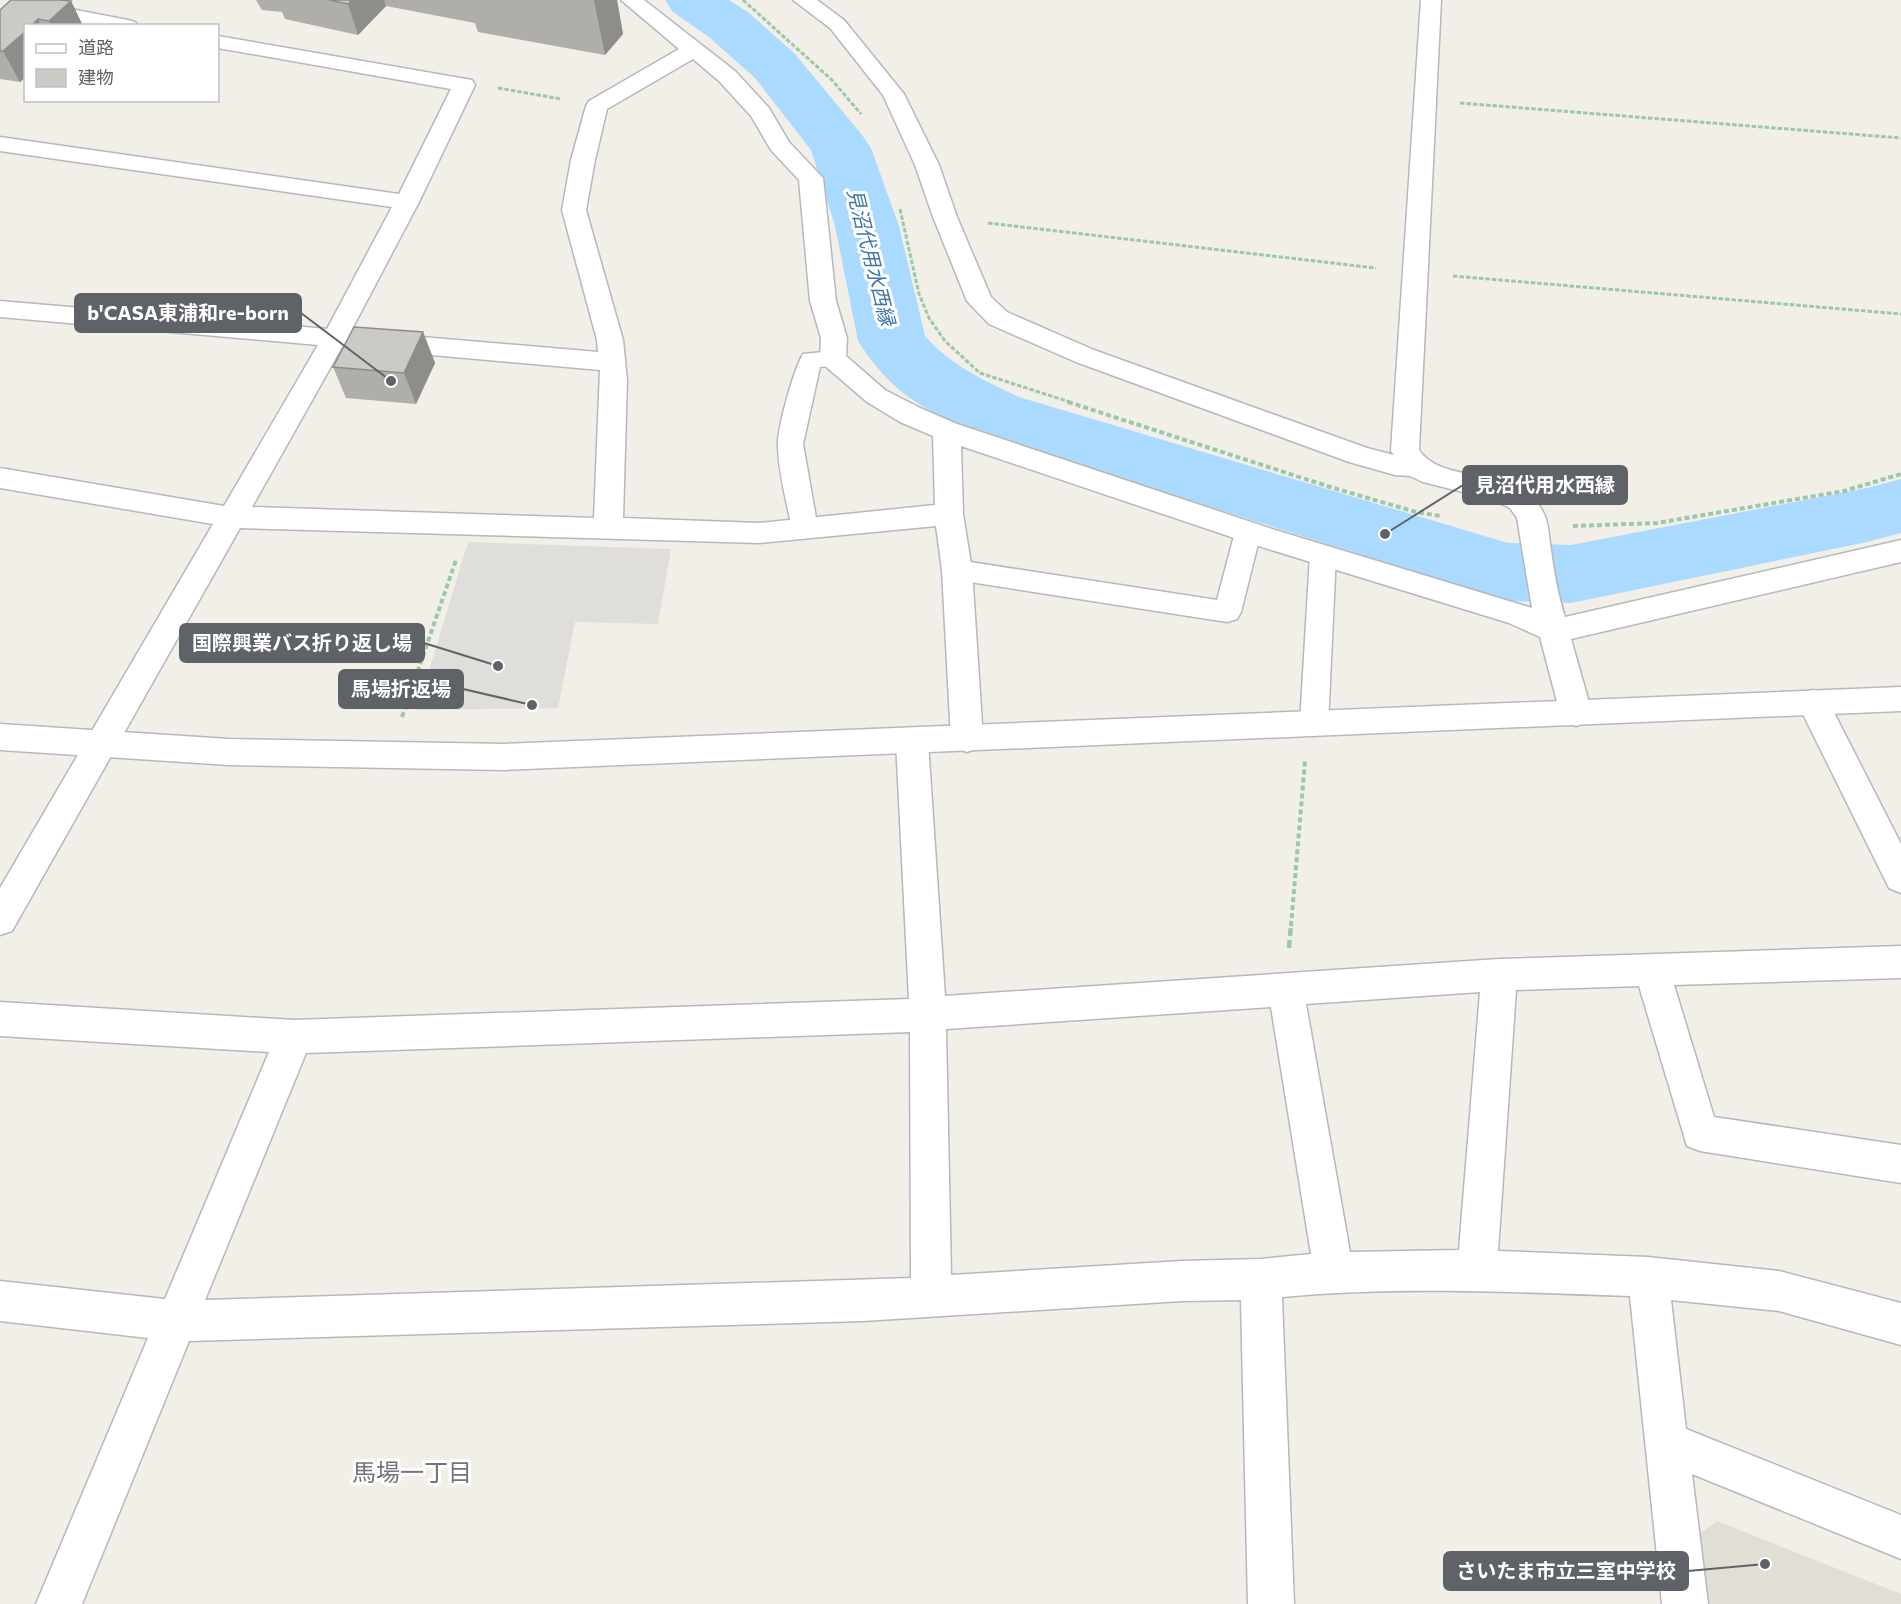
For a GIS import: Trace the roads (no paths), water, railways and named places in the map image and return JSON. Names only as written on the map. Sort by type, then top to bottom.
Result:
[{"type":"street","points":[[631,0],[727,76],[761,113],[779,144],[811,178],[823,301],[834,338],[833,359],[876,396],[910,415],[1046,466],[1248,532],[1520,615],[1555,631],[1901,551]]},
{"type":"street","points":[[803,0],[837,24],[893,94],[927,165],[945,217],[980,301],[998,318],[1085,356],[1359,455],[1395,465],[1415,466],[1433,475],[1471,483],[1501,492],[1520,501],[1531,516],[1544,594],[1576,713]]},
{"type":"street","points":[[1415,466],[1405,451],[1405,434],[1413,273],[1418,250],[1431,0]]},
{"type":"street","points":[[23,6],[118,24]]},
{"type":"street","points":[[0,920],[334,339],[407,202],[464,85],[219,42]]},
{"type":"street","points":[[608,527],[613,401],[611,362],[607,330],[574,210],[583,160],[597,106],[693,50]]},
{"type":"street","points":[[0,144],[407,202]]},
{"type":"street","points":[[0,309],[611,362]]},
{"type":"street","points":[[947,430],[949,514],[957,570],[968,739]]},
{"type":"street","points":[[0,478],[230,517],[759,533],[949,514]]},
{"type":"street","points":[[0,737],[230,753],[504,757],[912,742],[1901,699]]},
{"type":"street","points":[[1814,702],[1901,878]]},
{"type":"street","points":[[912,742],[927,1013],[931,1295]]},
{"type":"street","points":[[0,1019],[294,1037],[927,1013],[1499,975],[1901,962]]},
{"type":"street","points":[[1652,970],[1700,1133],[1901,1164]]},
{"type":"street","points":[[1477,1270],[1499,975]]},
{"type":"street","points":[[1286,990],[1334,1272]]},
{"type":"street","points":[[59,1604],[294,1037]]},
{"type":"street","points":[[0,1301],[175,1321],[863,1301],[931,1295],[1261,1279],[1334,1272],[1477,1270],[1648,1277],[1779,1291],[1901,1323]]},
{"type":"street","points":[[1648,1277],[1685,1604]]},
{"type":"street","points":[[1261,1279],[1271,1604]]},
{"type":"street","points":[[1666,1442],[1901,1537]]},
{"type":"lane","points":[[805,529],[790,444],[803,383],[811,360],[833,359]]},
{"type":"lane","points":[[957,570],[1227,612],[1248,532]]},
{"type":"lane","points":[[1314,724],[1323,555]]},
{"type":"waterway","name":"見沼代用水西縁","points":[[692,0],[729,25],[775,66],[841,148],[867,226],[892,341],[910,363],[946,391],[994,414],[1508,572],[1571,574],[1867,515],[1901,506]]},
{"type":"place","name":"b'CASA東浦和re-born","points":[[391,381]]},
{"type":"place","name":"見沼代用水西縁","points":[[1385,534]]},
{"type":"place","name":"国際興業バス折り返し場","points":[[498,666]]},
{"type":"place","name":"馬場折返場","points":[[532,705]]},
{"type":"place","name":"さいたま市立三室中学校","points":[[1765,1564]]},
{"type":"district","name":"馬場一丁目","points":[[412,1473]]}]
